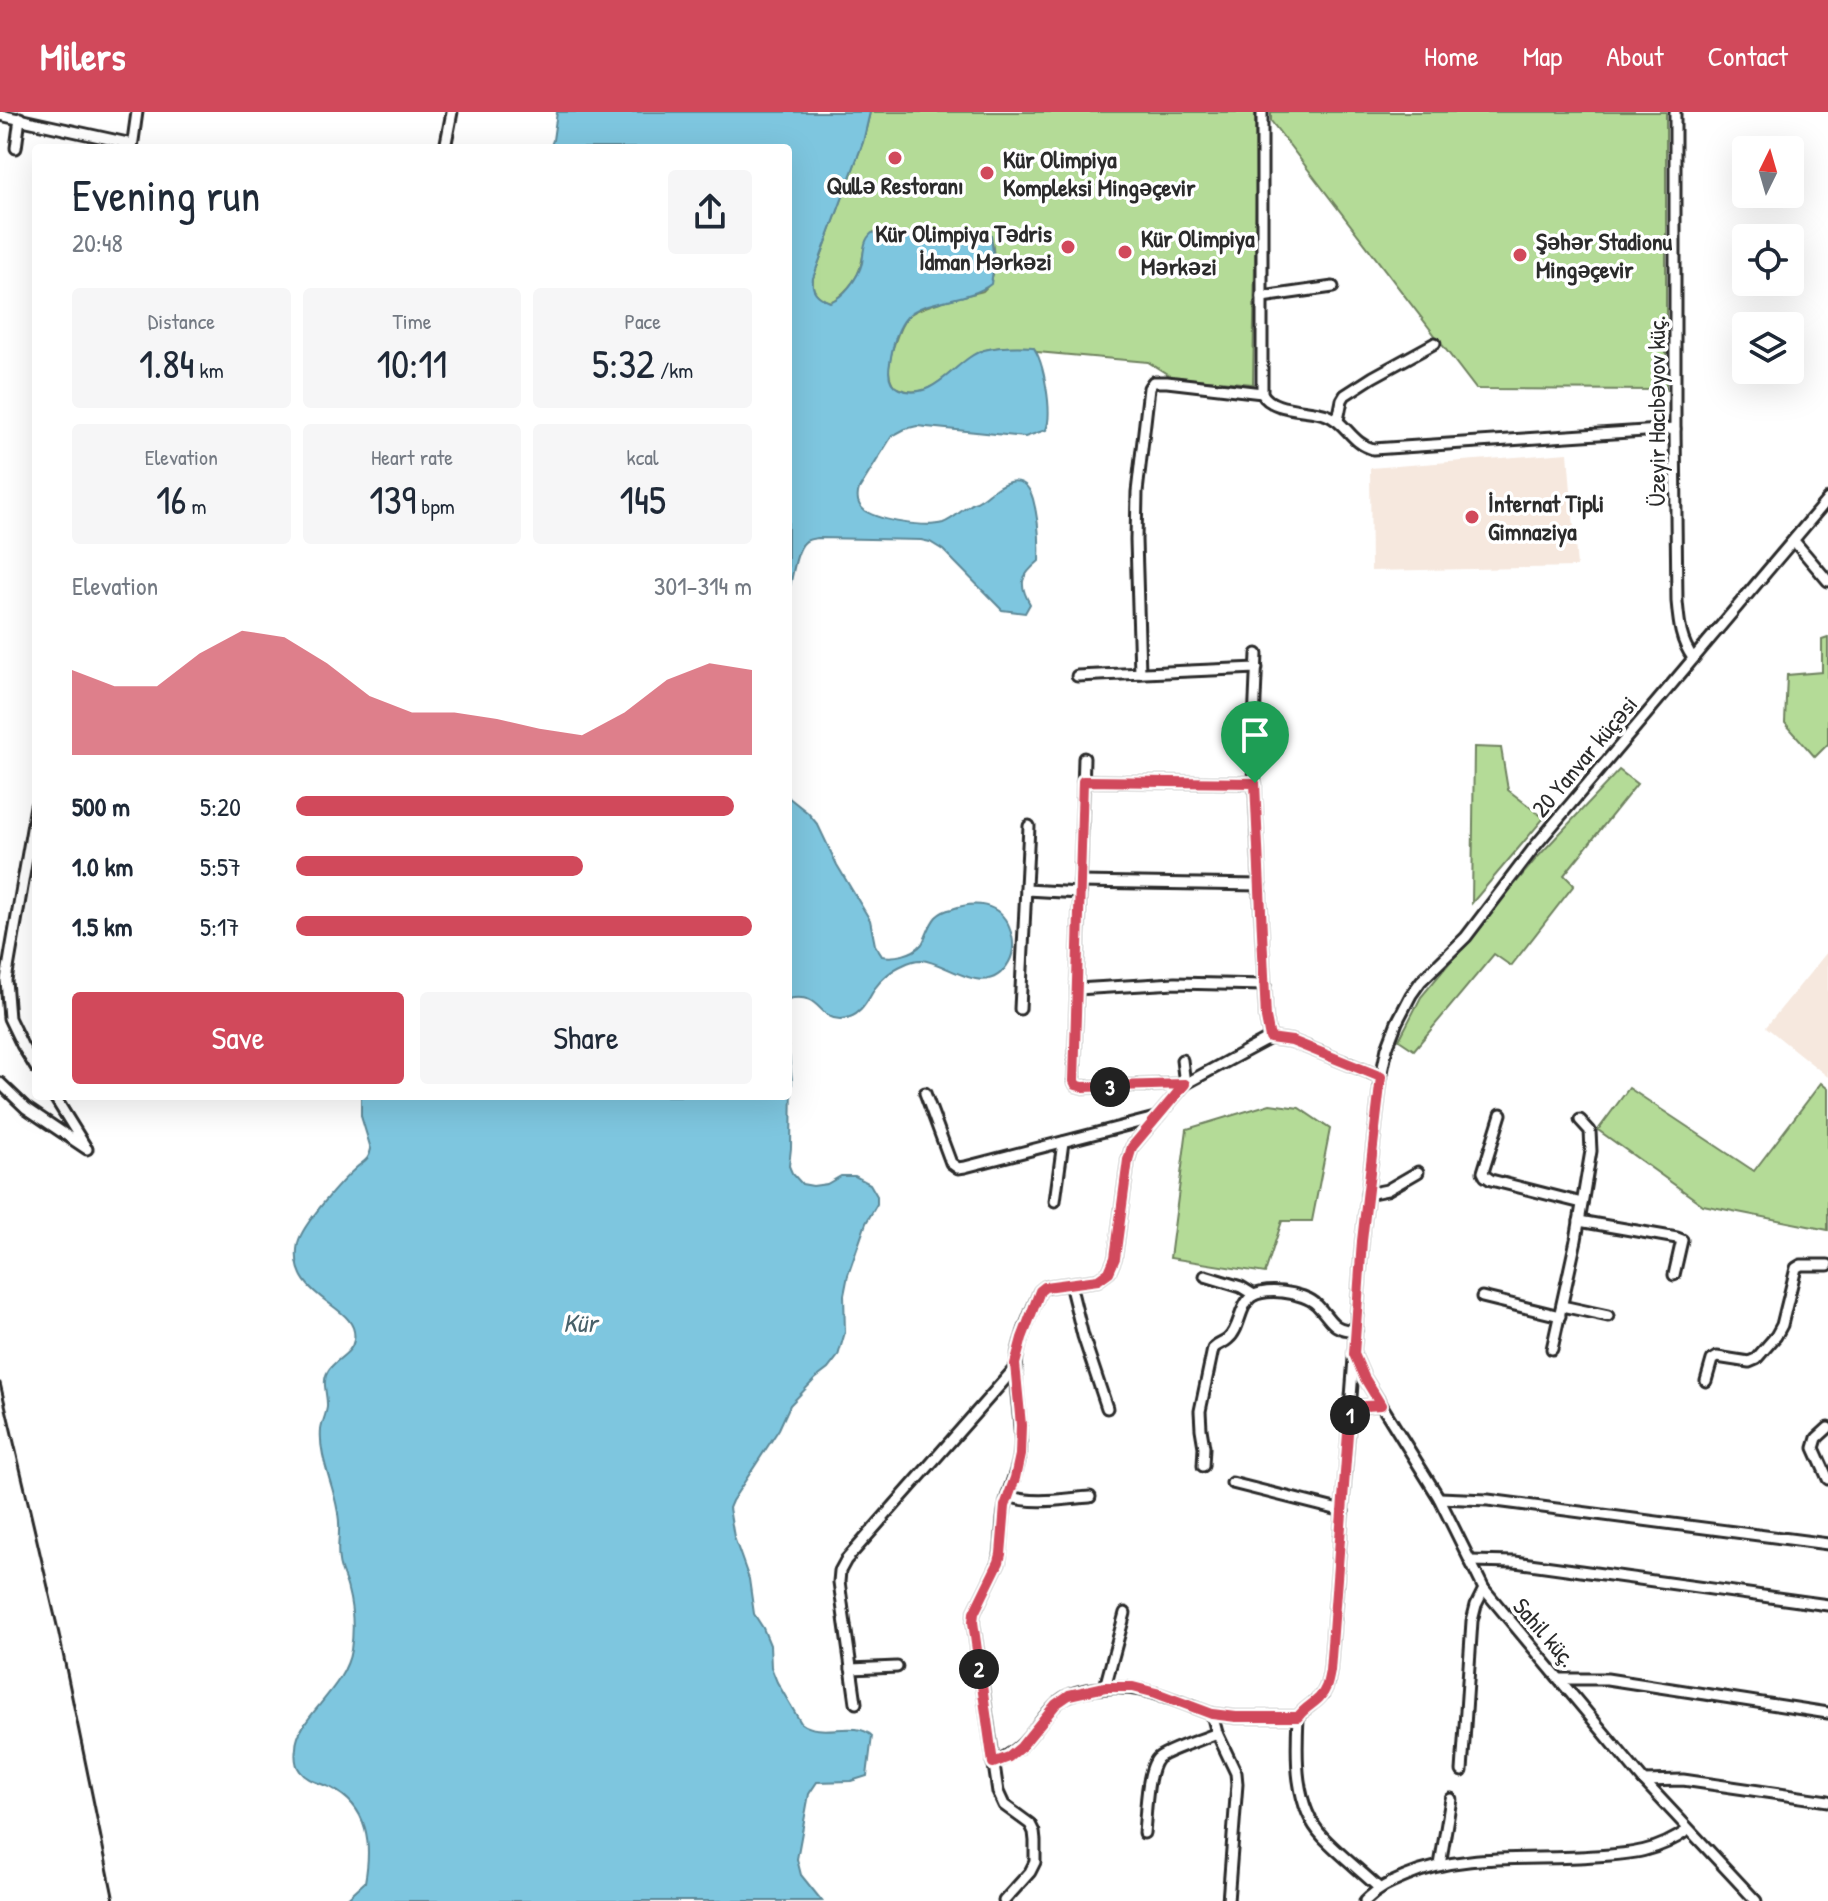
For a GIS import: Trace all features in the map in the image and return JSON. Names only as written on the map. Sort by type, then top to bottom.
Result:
[{"type":"street","points":[[132,144],[137,112]]},
{"type":"street","points":[[446,144],[452,112]]},
{"type":"street","points":[[1262,112],[1262,393],[1265,399],[1338,420],[1362,446],[1373,449],[1675,429]]},
{"type":"street","name":"Üzeyir Hacıbəyov küç.","points":[[1675,112],[1678,621],[1683,642],[1693,658]]},
{"type":"street","points":[[0,115],[124,144]]},
{"type":"street","points":[[16,148],[20,118]]},
{"type":"street","points":[[1262,297],[1333,287]]},
{"type":"street","points":[[1338,420],[1345,395],[1435,343]]},
{"type":"street","points":[[1140,673],[1137,492],[1149,388],[1153,382],[1167,382],[1262,393]]},
{"type":"street","name":"20 Yanvar küçəsi","points":[[1381,1077],[1397,1022],[1421,981],[1466,937],[1536,845],[1828,499]]},
{"type":"street","points":[[1794,541],[1828,581]]},
{"type":"street","points":[[1257,654],[1255,783],[1266,1018],[1270,1038]]},
{"type":"street","points":[[1077,676],[1257,668]]},
{"type":"street","points":[[1084,758],[1074,1081],[1076,1085],[1112,1087],[1185,1084]]},
{"type":"street","points":[[1083,781],[1255,783]]},
{"type":"street","points":[[1020,1009],[1029,826]]},
{"type":"street","points":[[32,829],[6,980],[9,1018],[32,1061]]},
{"type":"street","points":[[1026,890],[1260,885]]},
{"type":"street","points":[[1077,989],[1175,983],[1265,985]]},
{"type":"street","points":[[1004,1901],[1030,1872],[1035,1862],[1035,1841],[1030,1824],[1004,1805],[998,1792],[973,1622],[974,1613],[999,1562],[1005,1506],[1020,1455],[1016,1367],[1022,1338],[1040,1291],[1045,1287],[1098,1280],[1109,1272],[1115,1258],[1128,1160],[1132,1147],[1155,1118],[1185,1084],[1270,1038],[1292,1041],[1381,1077],[1362,1241],[1330,1671],[1321,1696],[1298,1717],[1297,1771],[1308,1812],[1321,1835],[1379,1888]]},
{"type":"street","points":[[1182,1060],[1185,1084]]},
{"type":"street","points":[[0,1083],[26,1108],[87,1149],[56,1100]]},
{"type":"street","points":[[925,1093],[951,1163],[958,1168],[1155,1118]]},
{"type":"street","points":[[1501,1114],[1483,1172],[1485,1176],[1582,1203]]},
{"type":"street","points":[[1552,1349],[1579,1221],[1591,1138],[1590,1131],[1580,1120]]},
{"type":"street","points":[[1055,1201],[1063,1142]]},
{"type":"street","points":[[1367,1194],[1387,1190],[1418,1172]]},
{"type":"street","points":[[1579,1221],[1682,1240],[1674,1275]]},
{"type":"street","points":[[1706,1381],[1712,1360],[1717,1357],[1749,1362],[1756,1359],[1776,1336],[1782,1325],[1796,1268],[1801,1265],[1828,1265]]},
{"type":"street","points":[[1205,1276],[1241,1287],[1254,1295]]},
{"type":"street","points":[[1070,1284],[1083,1336],[1107,1408]]},
{"type":"street","points":[[1203,1466],[1200,1411],[1213,1349],[1233,1332],[1248,1300],[1254,1295],[1298,1294],[1316,1304],[1333,1326],[1356,1331]]},
{"type":"street","points":[[1482,1297],[1608,1316]]},
{"type":"street","name":"Sahil küç.","points":[[1354,1354],[1364,1377],[1439,1498],[1484,1589],[1644,1781],[1756,1901]]},
{"type":"street","points":[[856,1703],[840,1571],[846,1560],[1016,1367]]},
{"type":"street","points":[[1350,1407],[1381,1405]]},
{"type":"street","points":[[1828,1428],[1817,1438],[1814,1448],[1828,1479]]},
{"type":"street","points":[[1232,1483],[1343,1511]]},
{"type":"street","points":[[1008,1496],[1032,1501],[1090,1497]]},
{"type":"street","points":[[1439,1498],[1488,1500],[1828,1544]]},
{"type":"street","points":[[1470,1561],[1515,1562],[1828,1605]]},
{"type":"street","points":[[1462,1771],[1472,1621],[1484,1589]]},
{"type":"street","points":[[1105,1687],[1125,1613]]},
{"type":"street","points":[[851,1669],[897,1667]]},
{"type":"street","points":[[1560,1679],[1607,1679],[1828,1713]]},
{"type":"street","points":[[993,1763],[1009,1757],[1021,1747],[1056,1704],[1069,1695],[1105,1687],[1133,1687],[1212,1714],[1298,1717]]},
{"type":"street","points":[[1212,1714],[1217,1733],[1236,1773],[1237,1784],[1228,1901]]},
{"type":"street","points":[[1144,1833],[1153,1766],[1160,1756],[1217,1733]]},
{"type":"street","points":[[1644,1781],[1683,1780],[1828,1801]]},
{"type":"street","points":[[1440,1865],[1451,1799]]},
{"type":"street","points":[[1365,1901],[1379,1888],[1427,1867],[1460,1862],[1638,1853],[1659,1847],[1688,1830]]},
{"type":"shaded area","name":"İnternat Tipli Gimnaziya","points":[[1568,453],[1577,567],[1371,571],[1370,468]]},
{"type":"shaded area","points":[[1828,951],[1828,1077],[1766,1027]]},
{"type":"green space","name":"Kür Olimpiya Mərkəzi","points":[[870,112],[1255,112],[1253,384],[1172,377],[1148,362],[1037,352],[1033,347],[1014,347],[995,348],[972,356],[932,387],[921,391],[895,387],[890,379],[889,365],[896,338],[907,317],[943,301],[983,291],[993,273],[994,258],[991,235],[925,238],[874,232],[866,244],[858,273],[848,288],[830,302],[816,293],[813,278],[863,142]]},
{"type":"green space","name":"Şəhər Stadionu Mingəçevir","points":[[1271,112],[1666,112],[1666,390],[1476,389],[1271,121]]},
{"type":"green space","points":[[1828,638],[1828,744],[1815,757],[1785,723],[1787,675],[1822,672],[1822,640]]},
{"type":"green space","points":[[1474,747],[1501,748],[1508,790],[1544,818],[1472,903]]},
{"type":"green space","points":[[1619,770],[1637,784],[1564,875],[1574,885],[1511,966],[1494,954],[1414,1050],[1399,1040],[1421,997],[1534,861]]},
{"type":"green space","points":[[1821,1083],[1828,1089],[1828,1230],[1703,1205],[1598,1130],[1629,1088],[1754,1171]]},
{"type":"green space","points":[[1270,1104],[1299,1108],[1330,1129],[1312,1221],[1282,1221],[1265,1273],[1170,1258],[1187,1129]]},
{"type":"water","points":[[557,112],[870,112],[863,142],[813,278],[816,293],[830,302],[845,291],[860,269],[865,243],[872,233],[928,238],[991,235],[994,264],[991,284],[971,294],[924,306],[907,317],[894,345],[890,378],[899,389],[912,392],[924,390],[984,350],[1033,347],[1041,363],[1046,387],[1048,422],[1046,430],[1025,437],[917,426],[905,429],[892,436],[859,489],[857,498],[865,511],[881,518],[935,524],[950,519],[1001,485],[1013,481],[1023,483],[1033,499],[1039,546],[1039,561],[1023,580],[1030,604],[1025,613],[1002,610],[943,550],[921,540],[808,540],[799,552],[792,575],[792,144],[552,144]]},
{"type":"water","points":[[792,800],[818,825],[837,865],[870,920],[875,945],[882,956],[892,957],[914,951],[922,944],[938,916],[960,906],[992,908],[1005,919],[1012,936],[1013,949],[1009,962],[990,979],[967,977],[921,960],[895,969],[878,985],[866,1004],[848,1018],[833,1018],[813,1002],[792,999]]},
{"type":"water","name":"Kür","points":[[361,1100],[792,1100],[789,1166],[802,1184],[827,1184],[841,1176],[855,1176],[870,1184],[877,1196],[877,1204],[866,1223],[848,1275],[844,1295],[845,1332],[838,1356],[790,1405],[779,1429],[729,1508],[734,1537],[749,1579],[754,1614],[770,1645],[771,1667],[801,1723],[818,1729],[856,1729],[872,1736],[867,1776],[851,1781],[817,1782],[809,1794],[797,1859],[801,1875],[822,1901],[344,1901],[365,1882],[368,1854],[365,1828],[353,1805],[344,1796],[303,1774],[297,1766],[296,1754],[298,1737],[340,1678],[351,1650],[352,1612],[338,1557],[338,1513],[321,1438],[327,1407],[326,1375],[347,1353],[354,1340],[353,1328],[347,1318],[312,1290],[297,1263],[298,1243],[314,1214],[370,1153],[361,1116]]},
{"type":"railway","points":[[0,1383],[59,1634],[114,1901]]},
{"type":"place","name":"Qullə Restoranı","points":[[895,158]]},
{"type":"place","name":"Kür Olimpiya Kompleksi Mingəçevir","points":[[987,173]]},
{"type":"place","name":"Kür Olimpiya Tədris İdman Mərkəzi","points":[[1068,247]]},
{"type":"place","name":"Kür Olimpiya Mərkəzi","points":[[1125,252]]},
{"type":"place","name":"Şəhər Stadionu Mingəçevir","points":[[1520,255]]},
{"type":"place","name":"İnternat Tipli Gimnaziya","points":[[1472,517]]},
{"type":"route","points":[[1083,781],[1255,783],[1266,1018],[1270,1038],[1292,1041],[1381,1077],[1362,1241],[1354,1354],[1381,1405],[1350,1407],[1339,1573],[1327,1686],[1321,1696],[1298,1717],[1288,1718],[1212,1714],[1133,1687],[1111,1686],[1083,1691],[1069,1695],[1056,1704],[1021,1747],[1009,1757],[993,1763],[973,1622],[974,1613],[999,1562],[1005,1506],[1020,1455],[1021,1425],[1015,1364],[1022,1338],[1040,1291],[1045,1287],[1098,1280],[1109,1272],[1115,1258],[1132,1147],[1185,1084],[1083,1087],[1074,1081],[1083,781]]}]
